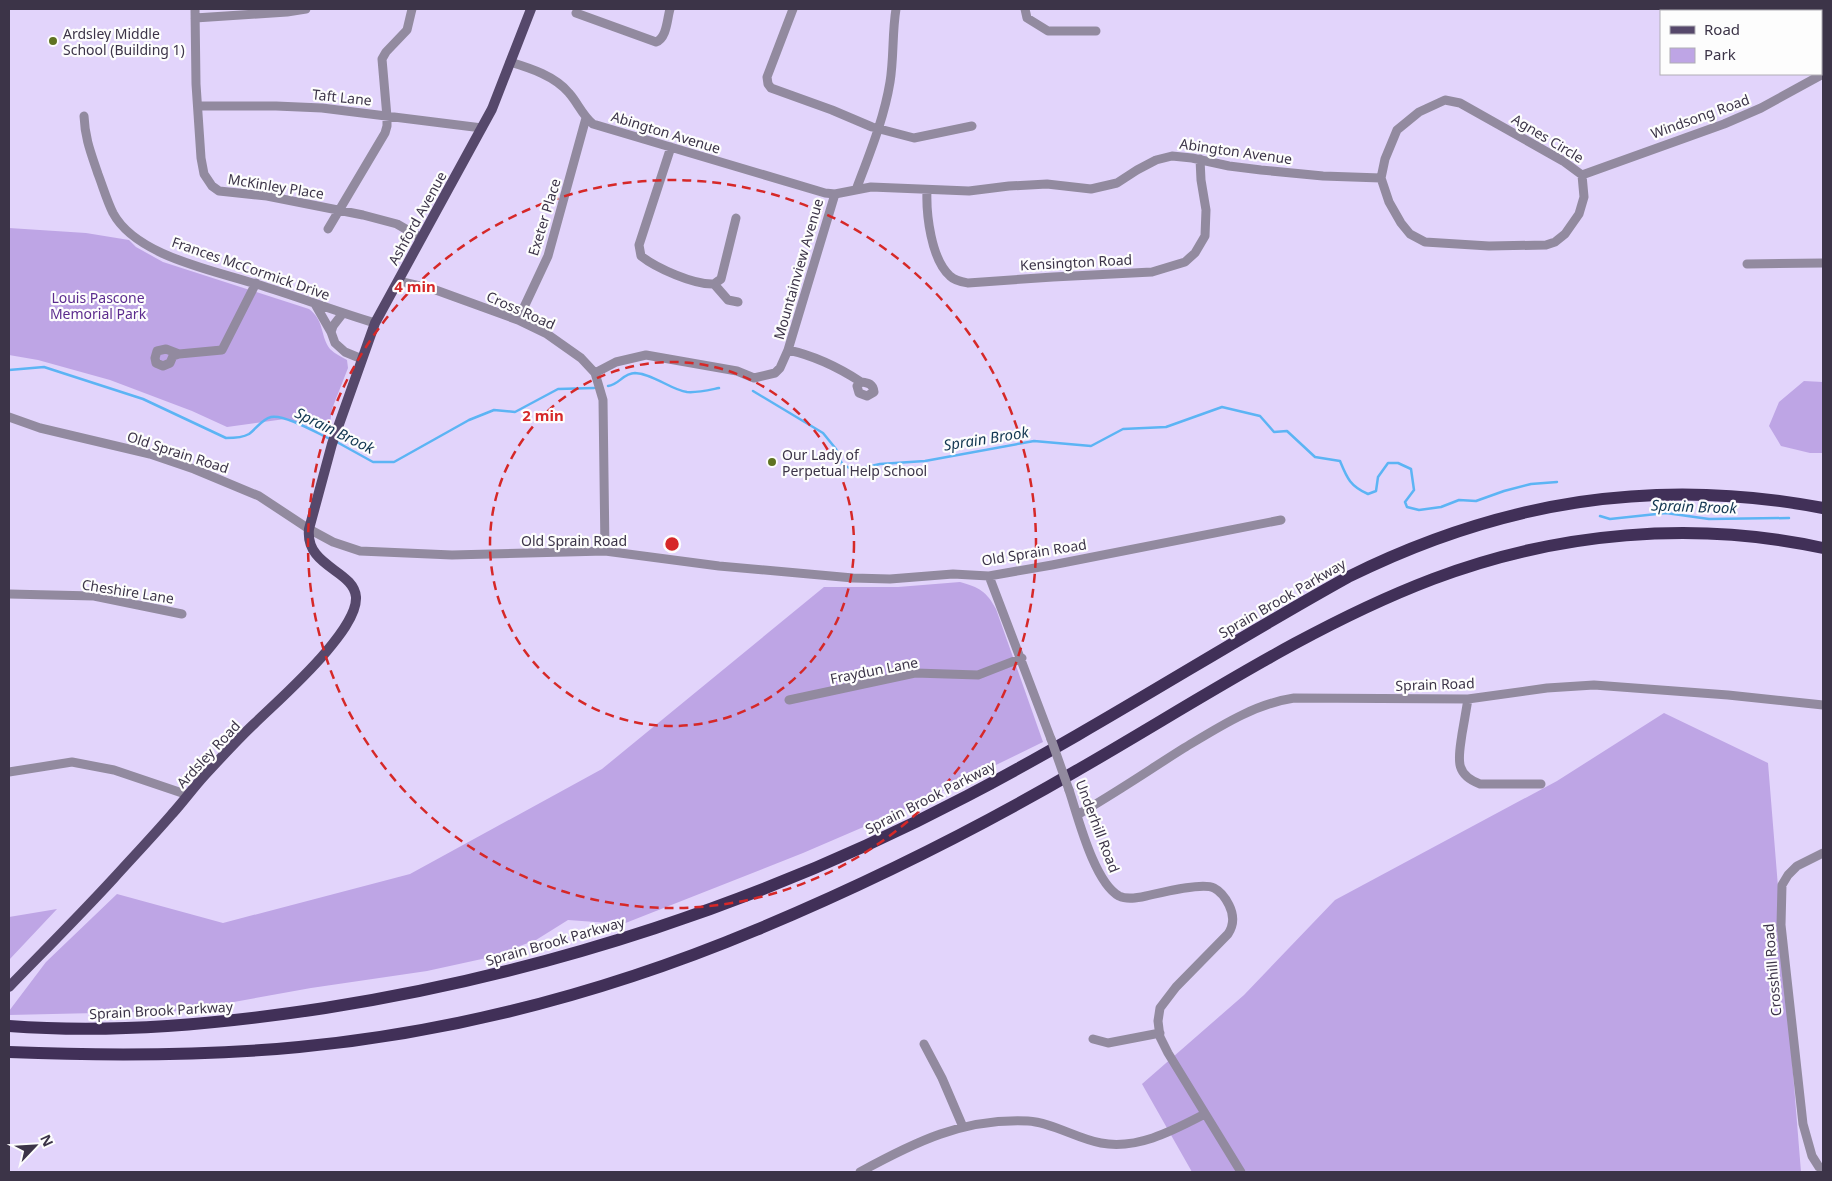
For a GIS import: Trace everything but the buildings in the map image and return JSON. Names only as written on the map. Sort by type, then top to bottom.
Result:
[{"type":"highway","name":"Sprain Brook Parkway","points":[[9,1026],[68,1029],[142,1028],[226,1022],[280,1015],[435,988],[579,952],[659,927],[754,892],[823,864],[915,822],[1030,761],[1348,577],[1397,553],[1449,533],[1529,510],[1583,501],[1639,495],[1721,495],[1777,500],[1823,508]]},
{"type":"highway","points":[[9,1052],[158,1054],[296,1047],[407,1032],[489,1016],[542,1003],[622,980],[692,955],[778,921],[863,883],[955,838],[1028,798],[1306,638],[1381,601],[1459,570],[1512,554],[1566,542],[1649,534],[1732,535],[1786,541],[1823,548]]},
{"type":"main road","name":"Ashford Avenue","points":[[309,529],[334,439],[375,323],[492,109],[530,9]]},
{"type":"main road","name":"Ardsley Road","points":[[9,987],[113,880],[252,726],[325,654],[342,631],[351,615],[356,597],[354,588],[312,550],[308,539],[309,529]]},
{"type":"street","points":[[195,13],[287,12],[306,9]]},
{"type":"street","points":[[328,229],[385,132],[387,116],[382,59],[386,52],[407,30],[412,9]]},
{"type":"street","points":[[576,13],[656,42],[663,36],[670,9]]},
{"type":"street","points":[[793,9],[767,77],[771,88],[878,128],[914,138],[972,126]]},
{"type":"street","points":[[856,190],[878,128],[890,83],[893,26],[896,9]]},
{"type":"street","name":"McKinley Place","points":[[195,13],[201,158],[204,174],[212,186],[219,191],[267,196],[397,224],[421,238]]},
{"type":"street","points":[[1026,13],[1048,31],[1096,31]]},
{"type":"street","points":[[510,62],[536,70],[563,87],[586,118]]},
{"type":"street","name":"Windsong Road","points":[[1582,175],[1724,124],[1761,108],[1821,75]]},
{"type":"street","name":"Agnes Circle","points":[[1445,100],[1460,103],[1563,161],[1582,175],[1584,197],[1579,214],[1565,234],[1555,242],[1546,245],[1489,246],[1425,242],[1410,234],[1401,223],[1389,202],[1381,178],[1385,159],[1397,130],[1419,112],[1445,100]]},
{"type":"street","name":"Taft Lane","points":[[198,106],[322,108],[482,128]]},
{"type":"street","name":"Frances McCormick Drive","points":[[84,116],[85,135],[103,187],[114,214],[130,233],[149,246],[186,263],[256,283],[375,323]]},
{"type":"street","name":"Abington Avenue","points":[[586,118],[593,124],[816,191],[835,194]]},
{"type":"street","name":"Exeter Place","points":[[518,320],[548,256],[586,118]]},
{"type":"street","points":[[671,147],[639,246],[640,256],[650,263],[696,282],[714,284],[721,279],[736,218]]},
{"type":"street","name":"Abington Avenue","points":[[856,190],[871,187],[969,192],[1009,186],[1047,184],[1091,189],[1117,183],[1156,160],[1172,156],[1261,170],[1323,176],[1381,178]]},
{"type":"street","name":"Kensington Road","points":[[927,190],[927,206],[935,253],[950,277],[958,281],[968,283],[1152,272],[1185,262],[1195,253],[1205,236],[1206,210],[1200,159]]},
{"type":"street","name":"Mountainview Avenue","points":[[595,373],[616,362],[646,355],[737,370],[754,378],[775,373],[780,368],[788,350],[835,194],[856,190]]},
{"type":"street","points":[[1747,264],[1823,263]]},
{"type":"street","name":"Cross Road","points":[[398,281],[433,289],[518,320],[547,334],[581,358],[595,373],[603,400],[605,551]]},
{"type":"street","points":[[179,354],[222,350],[256,283]]},
{"type":"street","points":[[714,284],[728,300],[738,302]]},
{"type":"street","points":[[315,304],[340,349],[362,359]]},
{"type":"street","points":[[331,332],[342,313]]},
{"type":"street","points":[[788,350],[809,355],[838,367],[861,382]]},
{"type":"street","name":"Old Sprain Road","points":[[9,417],[35,426],[150,454],[194,469],[259,496],[309,529],[333,542],[360,551],[452,555],[605,551],[719,566],[853,578],[890,579],[953,574],[989,576],[1280,520]]},
{"type":"street","name":"Underhill Road","points":[[989,576],[1022,658],[1096,866],[1108,888],[1126,898],[1139,898],[1191,887],[1210,887],[1222,894],[1232,911],[1232,927],[1228,934],[1176,987],[1160,1008],[1158,1021],[1160,1033],[1168,1053],[1241,1172]]},
{"type":"street","name":"Cheshire Lane","points":[[9,594],[94,596],[182,614]]},
{"type":"street","name":"Fraydun Lane","points":[[789,700],[915,674],[978,675],[1022,658]]},
{"type":"street","name":"Sprain Road","points":[[1077,815],[1217,727],[1275,701],[1294,698],[1468,699],[1547,688],[1594,685],[1728,695],[1823,705]]},
{"type":"street","points":[[1468,699],[1458,757],[1461,770],[1472,781],[1480,784],[1542,784]]},
{"type":"street","points":[[9,772],[72,762],[114,770],[188,795]]},
{"type":"street","name":"Crosshill Road","points":[[1823,853],[1797,866],[1785,880],[1782,892],[1781,925],[1783,957],[1803,1124],[1809,1147],[1819,1167],[1823,1170]]},
{"type":"street","points":[[1093,1039],[1108,1043],[1160,1033]]},
{"type":"street","points":[[924,1044],[942,1078],[963,1127]]},
{"type":"street","points":[[860,1172],[934,1136],[992,1121],[1031,1121],[1101,1143],[1120,1144],[1148,1140],[1172,1131],[1205,1114]]},
{"type":"green space","name":"Louis Pascone Memorial Park","points":[[9,228],[86,233],[129,240],[136,247],[163,262],[309,309],[318,318],[330,349],[347,360],[348,368],[332,409],[329,432],[285,419],[227,427],[192,411],[110,380],[38,360],[9,355]]},
{"type":"green space","points":[[1804,381],[1823,382],[1823,453],[1810,453],[1781,446],[1769,426],[1779,402]]},
{"type":"green space","points":[[960,582],[982,591],[996,609],[1043,742],[910,807],[803,853],[623,924],[568,920],[536,940],[491,957],[427,971],[311,988],[184,1011],[9,1015],[9,1011],[46,962],[117,894],[223,923],[410,874],[602,769],[824,587],[898,587]]},
{"type":"green space","points":[[1664,713],[1768,763],[1801,1172],[1192,1172],[1142,1084],[1244,995],[1335,900],[1557,781]]},
{"type":"green space","points":[[57,909],[9,960],[9,917]]},
{"type":"waterway","name":"Sprain Brook","points":[[9,370],[44,367],[143,399],[226,438],[246,435],[265,420],[277,417],[292,421],[330,439]]},
{"type":"waterway","name":"Sprain Brook","points":[[608,386],[615,384],[627,375],[635,373],[649,376],[681,391],[699,392],[719,388]]},
{"type":"waterway","name":"Sprain Brook","points":[[335,441],[373,462],[394,462],[469,420],[494,410],[515,412],[558,389],[594,388]]},
{"type":"waterway","name":"Sprain Brook","points":[[753,391],[823,433],[836,449],[842,464],[853,470],[880,464],[925,461],[1034,441],[1091,446],[1123,429],[1166,427],[1222,407],[1260,416],[1274,432],[1287,431],[1315,457],[1340,461],[1350,481],[1357,488],[1368,494],[1376,491],[1378,477],[1388,463],[1398,463],[1411,469],[1414,490],[1405,502],[1407,507],[1419,510],[1441,507],[1459,500],[1476,501],[1531,484],[1557,482]]},
{"type":"waterway","name":"Sprain Brook","points":[[1600,516],[1610,519],[1666,513],[1709,519],[1789,518]]},
{"type":"place","name":"Ardsley Middle School (Building 1)","points":[[53,41]]},
{"type":"place","name":"Our Lady of Perpetual Help School","points":[[772,462]]}]
